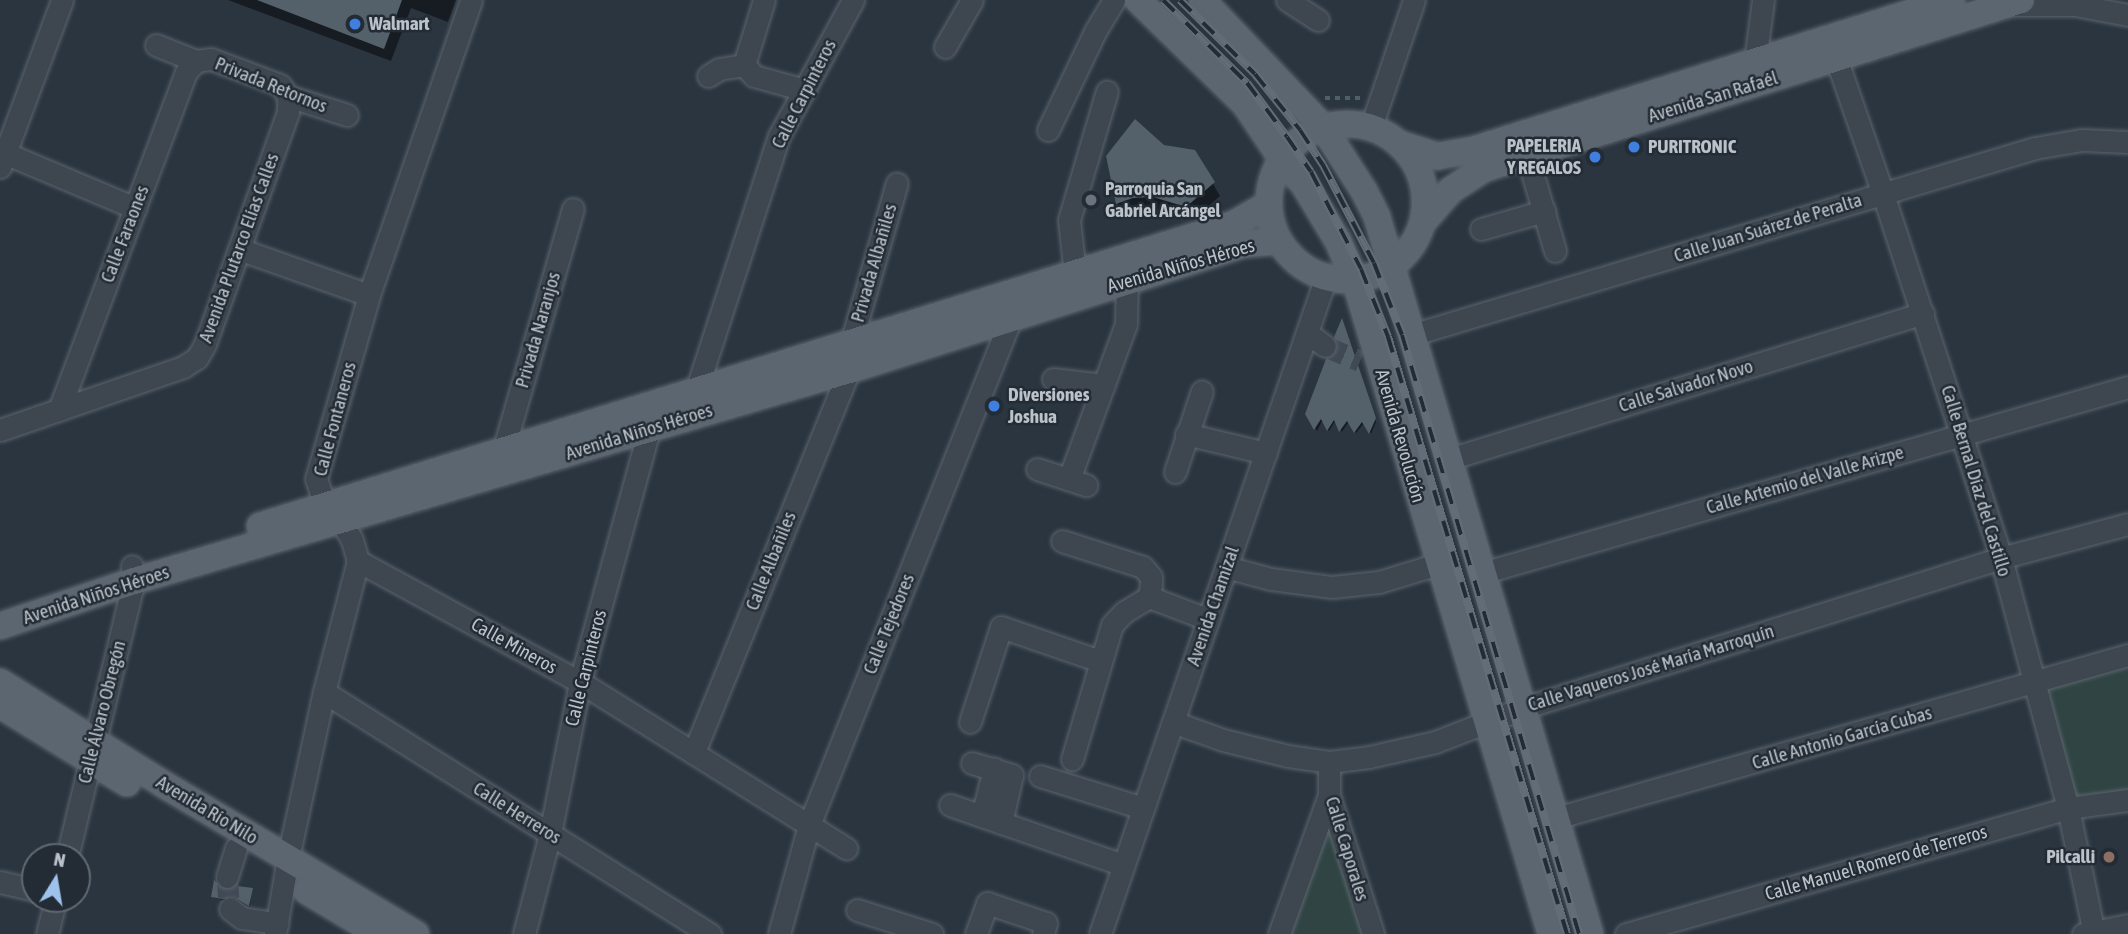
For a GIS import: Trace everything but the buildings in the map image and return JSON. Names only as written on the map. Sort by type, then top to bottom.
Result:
[{"type":"main road","name":"Avenida Revolución","points":[[1139,0],[1245,104],[1326,219],[1355,280],[1369,361],[1438,564],[1551,934]]},
{"type":"main road","name":"Avenida Revolución","points":[[1202,0],[1323,127],[1364,191],[1377,217],[1590,934]]},
{"type":"main road","name":"Avenida San Rafaél","points":[[1423,222],[1466,177],[1829,49],[1922,14],[1951,0]]},
{"type":"main road","name":"Avenida San Rafaél","points":[[1922,14],[2012,3]]},
{"type":"main road","name":"Avenida San Rafaél","points":[[1400,144],[1438,156],[1476,149],[1755,61],[1829,49]]},
{"type":"main road","points":[[1346,123],[1371,127],[1400,144],[1413,160],[1422,180],[1426,205],[1423,222],[1408,251],[1390,267],[1355,280],[1326,277],[1296,262],[1278,241],[1268,205],[1274,171],[1282,156],[1293,143],[1323,127],[1346,123]]},
{"type":"main road","name":"Avenida Niños Héroes","points":[[333,514],[503,451],[1234,224],[1268,205]]},
{"type":"main road","name":"Avenida Niños Héroes","points":[[0,607],[133,574],[333,514],[649,429],[849,370],[1245,244],[1278,241]]},
{"type":"main road","name":"Avenida Niños Héroes","points":[[0,626],[133,574]]},
{"type":"main road","name":"Avenida Río Nilo","points":[[0,682],[93,751],[236,848],[287,868],[379,934]]},
{"type":"main road","name":"Avenida Río Nilo","points":[[0,705],[93,751],[287,868],[416,934]]},
{"type":"street","name":"Calle Fontaneros","points":[[358,561],[352,540],[333,514],[316,479],[369,295],[471,0]]},
{"type":"street","points":[[744,65],[764,0]]},
{"type":"street","name":"Calle Carpinteros","points":[[696,391],[779,136],[853,0]]},
{"type":"street","points":[[945,47],[972,0]]},
{"type":"street","points":[[1048,130],[1096,30],[1114,0]]},
{"type":"street","points":[[1287,0],[1318,20]]},
{"type":"street","points":[[1371,127],[1414,0]]},
{"type":"street","points":[[1755,61],[1763,0]]},
{"type":"street","points":[[57,3],[2,158],[135,208]]},
{"type":"street","points":[[2012,3],[2075,5],[2128,15]]},
{"type":"street","name":"Privada Retornos","points":[[156,44],[196,61],[211,59],[280,85],[288,96],[347,115]]},
{"type":"street","name":"Calle Bernal Díaz del Castillo","points":[[1829,49],[1883,194],[1964,435],[2001,558],[2068,808],[2090,933]]},
{"type":"street","name":"Calle Faraones","points":[[59,410],[186,72],[196,61]]},
{"type":"street","points":[[708,76],[719,69],[744,65]]},
{"type":"street","points":[[744,65],[754,76],[805,90]]},
{"type":"street","points":[[1075,274],[1069,220],[1107,91]]},
{"type":"street","name":"Avenida Plutarco Elías Calles","points":[[0,430],[183,367],[197,358],[205,344],[288,113],[288,96]]},
{"type":"street","name":"Calle Juan Suárez de Peralta","points":[[1411,335],[2035,148],[2082,140],[2128,142]]},
{"type":"street","points":[[1527,155],[1555,251]]},
{"type":"street","name":"Privada Albañiles","points":[[852,343],[897,183]]},
{"type":"street","name":"Privada Naranjos","points":[[503,451],[573,209]]},
{"type":"street","points":[[1481,229],[1544,211]]},
{"type":"street","points":[[239,249],[369,295]]},
{"type":"street","name":"Avenida Chamizal","points":[[1100,934],[1326,277]]},
{"type":"street","points":[[1037,468],[1077,482],[1104,385],[1126,324],[1127,281]]},
{"type":"street","name":"Calle Salvador Novo","points":[[1448,459],[1923,313]]},
{"type":"street","name":"Calle Tejedores","points":[[779,934],[809,825],[1012,318]]},
{"type":"street","points":[[1307,333],[1325,346]]},
{"type":"street","name":"Calle Albañiles","points":[[694,752],[849,370]]},
{"type":"street","points":[[1053,379],[1104,385]]},
{"type":"street","name":"Calle Artemio del Valle Arizpe","points":[[1482,573],[2128,387]]},
{"type":"street","points":[[1175,471],[1202,391]]},
{"type":"street","name":"Calle Carpinteros","points":[[524,934],[550,834],[580,682],[656,404]]},
{"type":"street","points":[[1186,434],[1266,453]]},
{"type":"street","name":"Calle Vaqueros José María Marroquín","points":[[1173,722],[1223,740],[1288,756],[1329,762],[1368,757],[1435,742],[1486,720],[1523,708],[2001,558],[2128,524]]},
{"type":"street","points":[[1062,541],[1143,567],[1151,577],[1149,597],[1114,622],[1072,759]]},
{"type":"street","points":[[230,909],[242,918],[276,929],[324,692],[358,561]]},
{"type":"street","name":"Calle Mineros","points":[[358,561],[580,682],[846,848]]},
{"type":"street","points":[[1226,567],[1271,579],[1332,587],[1379,582],[1438,564]]},
{"type":"street","name":"Calle Álvaro Obregón","points":[[70,843],[133,574]]},
{"type":"street","points":[[1149,597],[1208,618]]},
{"type":"street","points":[[970,722],[1001,627],[1100,661]]},
{"type":"street","name":"Calle Antonio García Cubas","points":[[1556,818],[2035,684],[2128,655]]},
{"type":"street","name":"Calle Herreros","points":[[324,692],[710,934]]},
{"type":"street","name":"Calle Caporales","points":[[1329,762],[1329,795],[1373,934]]},
{"type":"street","points":[[972,763],[1012,775],[991,820]]},
{"type":"street","points":[[1040,776],[1143,808]]},
{"type":"street","points":[[1279,934],[1329,795]]},
{"type":"street","name":"Calle Manuel Romero de Terreros","points":[[1626,934],[2068,808],[2128,800]]},
{"type":"street","points":[[950,806],[1123,865]]},
{"type":"street","points":[[227,877],[236,848]]},
{"type":"street","points":[[0,882],[21,887]]},
{"type":"street","points":[[976,934],[988,903],[1046,923],[1042,934]]},
{"type":"street","points":[[857,910],[932,934]]},
{"type":"street","points":[[47,934],[52,913]]},
{"type":"street","points":[[2090,933],[2128,925]]},
{"type":"green space","points":[[2128,662],[2128,797],[2070,801],[2041,688]]},
{"type":"green space","points":[[1329,795],[1370,934],[1281,934]]},
{"type":"tunnel","points":[[1325,346],[1360,361]]},
{"type":"tunnel","points":[[227,877],[230,909]]},
{"type":"railway","points":[[1163,0],[1247,83],[1287,137],[1311,172],[1361,269],[1388,337],[1567,934]]},
{"type":"railway","points":[[1180,0],[1255,74],[1300,130],[1323,165],[1374,263],[1402,335],[1579,934]]},
{"type":"place","name":"Walmart","points":[[355,24]]},
{"type":"place","name":"PURITRONIC","points":[[1634,147]]},
{"type":"place","name":"PAPELERIA Y REGALOS","points":[[1595,157]]},
{"type":"place","name":"Parroquia San Gabriel Arcángel","points":[[1091,200]]},
{"type":"place","name":"Diversiones Joshua","points":[[994,406]]},
{"type":"place","name":"Pilcalli","points":[[2109,857]]}]
